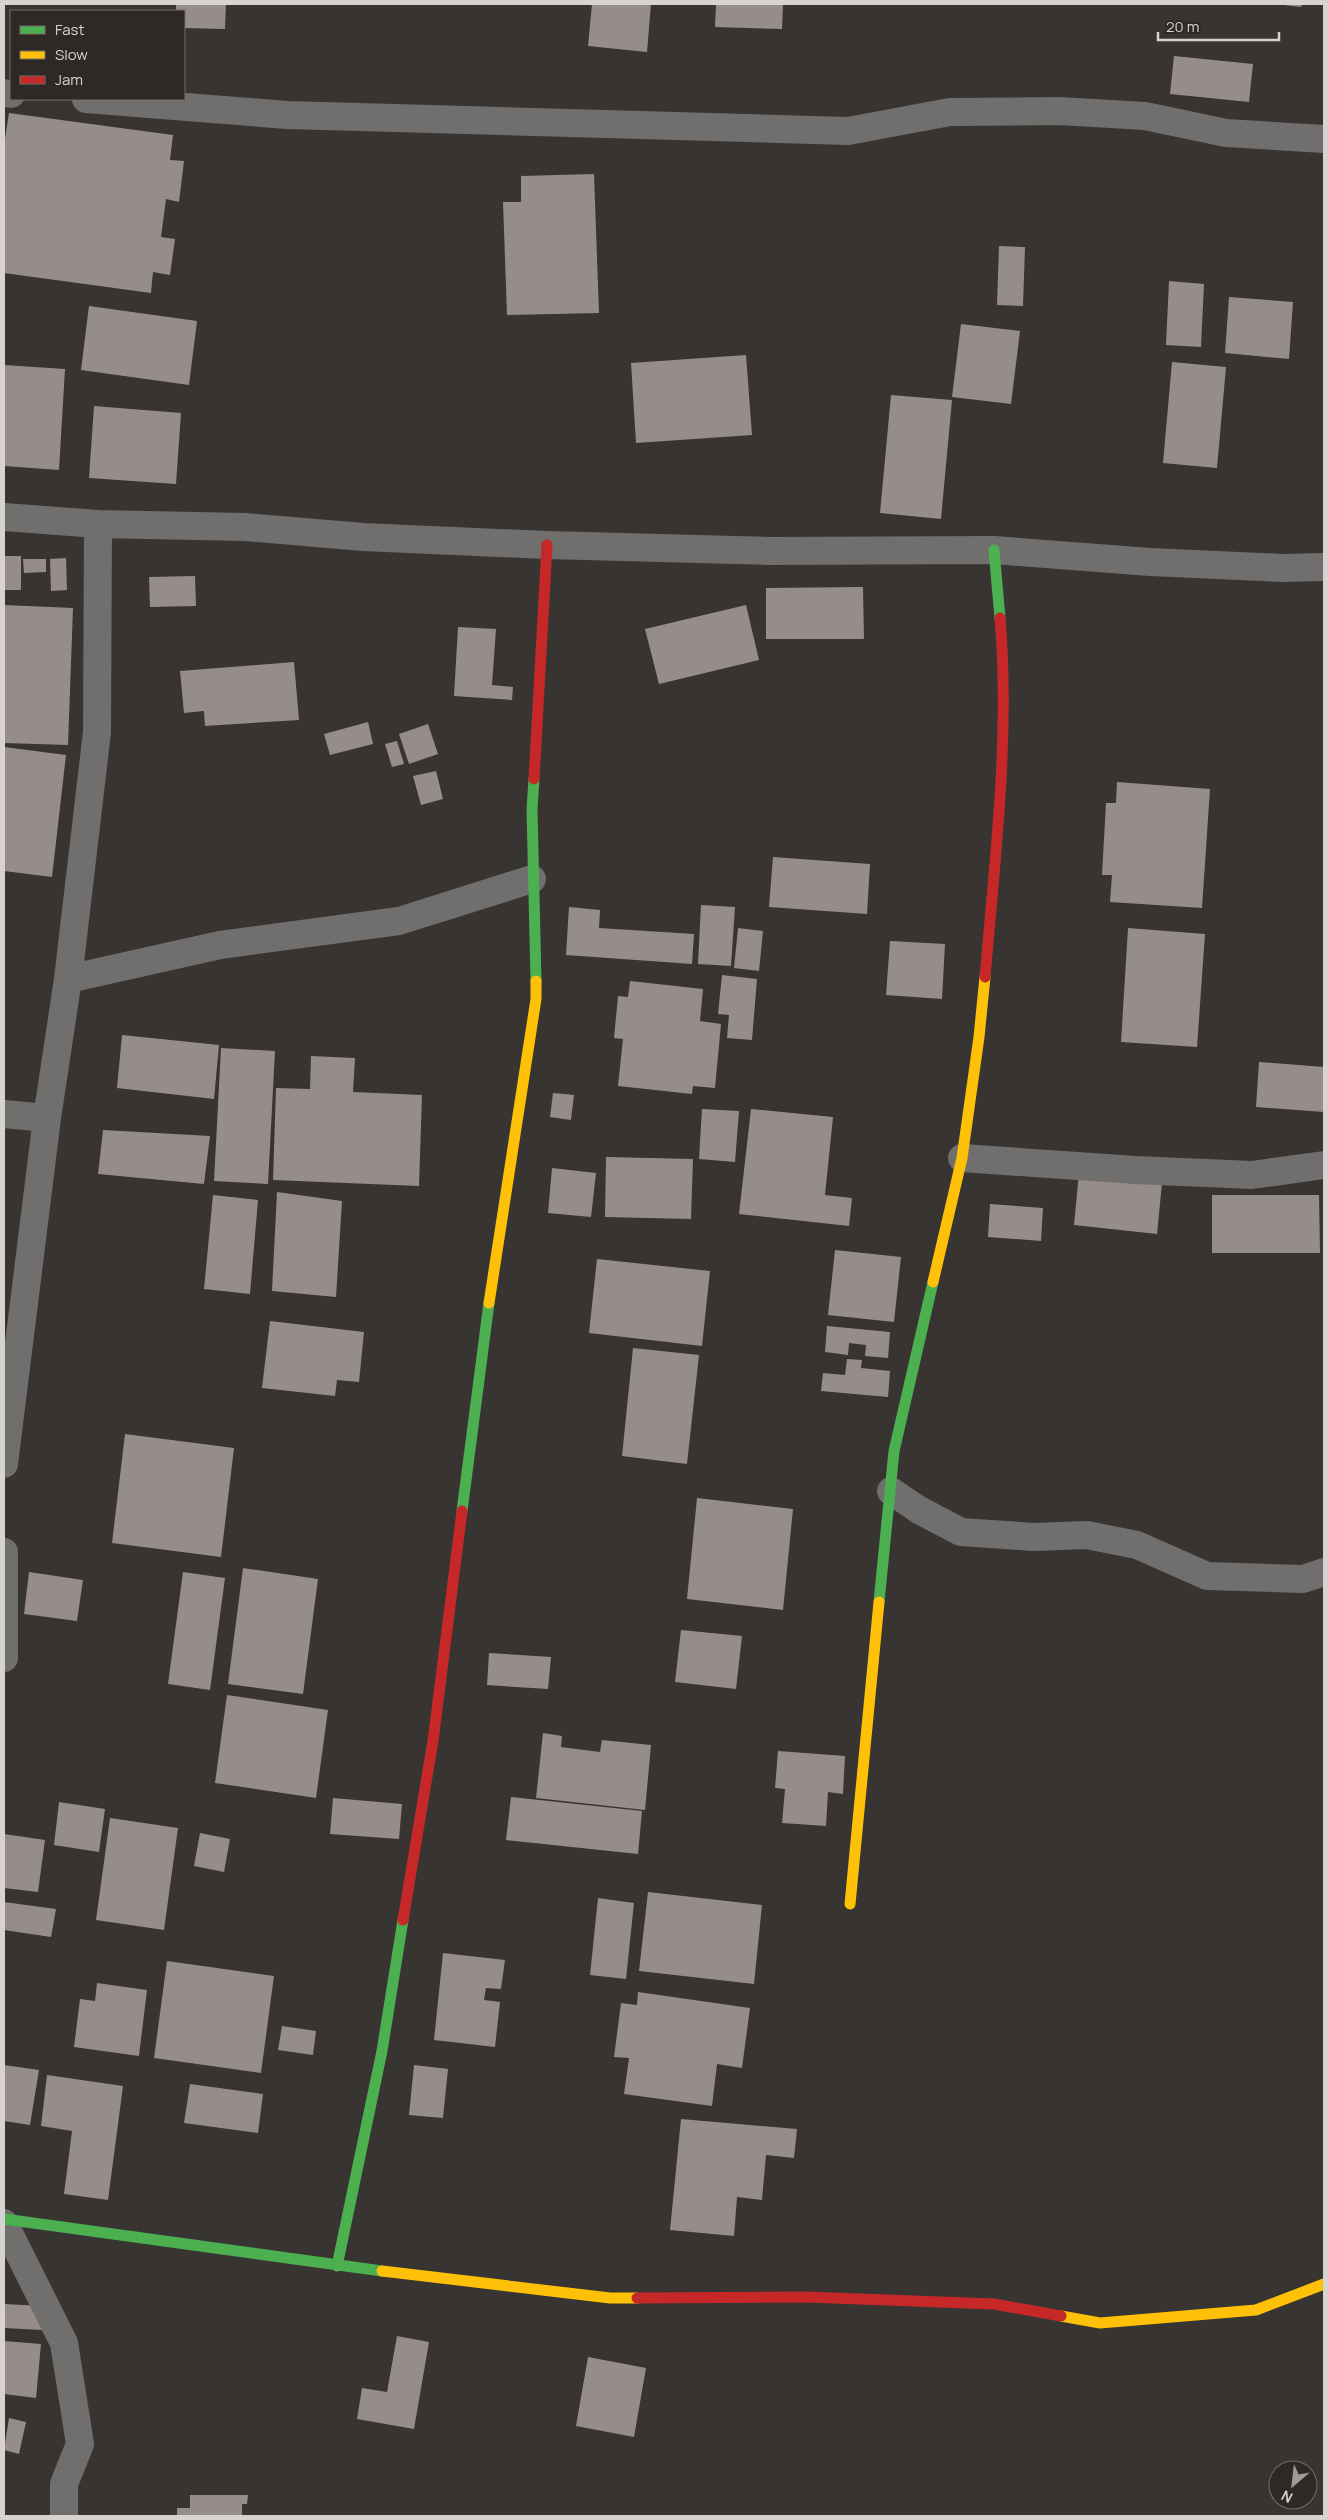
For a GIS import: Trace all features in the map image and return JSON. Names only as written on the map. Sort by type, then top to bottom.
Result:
[{"type":"street","points":[[99,100],[287,115],[848,131],[950,112],[1059,111],[1146,116],[1226,133],[1324,139]]},
{"type":"street","points":[[4,517],[98,524],[245,527],[363,537],[547,545],[769,551],[994,550],[1150,562],[1284,568],[1324,567]]},
{"type":"street","points":[[4,1464],[47,1118],[68,980],[97,732],[98,524]]},
{"type":"street","points":[[337,2266],[382,2051],[433,1741],[491,1286],[536,999],[532,809],[547,545]]},
{"type":"street","points":[[850,1904],[894,1451],[962,1158],[979,1037],[1001,798],[1003,657],[994,550]]},
{"type":"street","points":[[68,980],[220,945],[399,921],[532,880]]},
{"type":"street","points":[[4,1114],[47,1118]]},
{"type":"street","points":[[962,1158],[1135,1170],[1252,1175],[1324,1165]]},
{"type":"street","points":[[891,1491],[919,1510],[961,1532],[1034,1536],[1087,1535],[1137,1546],[1206,1576],[1304,1580],[1324,1572]]},
{"type":"street","points":[[4,1552],[4,1658]]},
{"type":"street","points":[[4,2219],[337,2266],[610,2298],[806,2297],[994,2304],[1100,2323],[1256,2310],[1324,2284]]},
{"type":"street","points":[[4,2223],[64,2343],[80,2444],[64,2484],[64,2516]]},
{"type":"building","points":[[176,4],[226,4],[225,29],[185,28],[185,10],[176,10]]},
{"type":"building","points":[[592,4],[651,4],[647,52],[588,46]]},
{"type":"building","points":[[716,4],[783,4],[782,29],[715,27]]},
{"type":"building","points":[[1276,4],[1302,4],[1301,7]]},
{"type":"building","points":[[1174,56],[1253,64],[1249,102],[1170,94]]},
{"type":"building","points":[[9,113],[173,135],[170,160],[184,161],[179,202],[166,199],[161,237],[175,239],[170,275],[153,272],[151,293],[4,273],[4,145]]},
{"type":"building","points":[[594,174],[599,313],[507,315],[503,202],[521,202],[521,176]]},
{"type":"building","points":[[999,246],[1025,247],[1023,306],[997,305]]},
{"type":"building","points":[[1169,281],[1204,284],[1201,347],[1166,345]]},
{"type":"building","points":[[1229,297],[1293,302],[1289,359],[1225,353]]},
{"type":"building","points":[[89,306],[197,321],[189,385],[81,370]]},
{"type":"building","points":[[961,324],[1020,331],[1011,404],[952,397]]},
{"type":"building","points":[[746,355],[752,435],[636,443],[631,363]]},
{"type":"building","points":[[1172,362],[1226,367],[1217,468],[1163,463]]},
{"type":"building","points":[[4,365],[65,369],[59,470],[4,466]]},
{"type":"building","points":[[891,395],[952,400],[941,519],[880,513]]},
{"type":"building","points":[[94,406],[181,413],[176,484],[89,478]]},
{"type":"building","points":[[4,556],[21,556],[21,590],[4,590]]},
{"type":"building","points":[[66,558],[67,590],[51,591],[50,559]]},
{"type":"building","points":[[23,559],[46,559],[46,572],[24,573]]},
{"type":"building","points":[[195,576],[196,606],[150,607],[149,577]]},
{"type":"building","points":[[863,587],[864,639],[766,639],[766,588]]},
{"type":"building","points":[[4,605],[73,608],[68,745],[4,743]]},
{"type":"building","points":[[746,605],[759,660],[659,684],[645,629]]},
{"type":"building","points":[[458,627],[496,629],[492,685],[513,687],[512,700],[454,696]]},
{"type":"building","points":[[294,662],[299,720],[205,726],[204,711],[184,713],[180,671]]},
{"type":"building","points":[[368,722],[373,744],[330,755],[324,734]]},
{"type":"building","points":[[428,724],[438,754],[409,764],[399,734]]},
{"type":"building","points":[[397,741],[404,764],[392,767],[385,744]]},
{"type":"building","points":[[4,747],[66,755],[52,877],[4,871]]},
{"type":"building","points":[[436,771],[443,799],[421,805],[413,776]]},
{"type":"building","points":[[1117,782],[1210,789],[1202,908],[1110,902],[1112,875],[1102,875],[1106,803],[1116,803]]},
{"type":"building","points":[[773,857],[870,864],[867,914],[769,907]]},
{"type":"building","points":[[701,905],[735,907],[731,966],[698,964]]},
{"type":"building","points":[[569,907],[600,910],[599,928],[694,934],[692,964],[566,955]]},
{"type":"building","points":[[738,928],[763,931],[759,971],[734,968]]},
{"type":"building","points":[[1128,928],[1205,934],[1197,1047],[1121,1042]]},
{"type":"building","points":[[890,941],[945,944],[942,999],[886,995]]},
{"type":"building","points":[[722,975],[757,979],[752,1040],[727,1038],[729,1015],[718,1014]]},
{"type":"building","points":[[630,981],[703,989],[700,1021],[721,1024],[715,1088],[693,1086],[692,1094],[618,1086],[623,1039],[614,1038],[618,996],[628,997]]},
{"type":"building","points":[[122,1035],[219,1045],[214,1099],[117,1088]]},
{"type":"building","points":[[221,1048],[275,1051],[268,1184],[214,1181]]},
{"type":"building","points":[[311,1056],[355,1058],[353,1092],[422,1095],[419,1186],[273,1180],[276,1088],[310,1089]]},
{"type":"building","points":[[1259,1062],[1324,1067],[1324,1112],[1256,1107]]},
{"type":"building","points":[[553,1093],[574,1095],[571,1120],[550,1117]]},
{"type":"building","points":[[702,1109],[739,1111],[735,1162],[699,1159]]},
{"type":"building","points":[[751,1109],[833,1117],[825,1195],[852,1198],[849,1226],[739,1214]]},
{"type":"building","points":[[103,1130],[210,1136],[204,1184],[98,1174]]},
{"type":"building","points":[[606,1157],[693,1159],[691,1219],[605,1217]]},
{"type":"building","points":[[552,1168],[596,1173],[591,1217],[548,1213]]},
{"type":"building","points":[[1079,1173],[1162,1183],[1157,1234],[1074,1225]]},
{"type":"building","points":[[277,1192],[342,1201],[336,1297],[272,1291]]},
{"type":"building","points":[[213,1195],[258,1200],[250,1294],[204,1289]]},
{"type":"building","points":[[1212,1195],[1319,1195],[1320,1253],[1212,1253]]},
{"type":"building","points":[[990,1204],[1043,1208],[1041,1241],[988,1237]]},
{"type":"building","points":[[835,1250],[901,1257],[894,1322],[828,1315]]},
{"type":"building","points":[[597,1259],[710,1271],[702,1346],[589,1333]]},
{"type":"building","points":[[270,1321],[364,1332],[359,1382],[337,1380],[335,1396],[262,1388]]},
{"type":"building","points":[[827,1326],[890,1332],[888,1358],[865,1356],[866,1345],[849,1343],[848,1355],[825,1352]]},
{"type":"building","points":[[633,1348],[699,1355],[687,1464],[622,1456]]},
{"type":"building","points":[[847,1359],[862,1360],[861,1368],[890,1371],[888,1397],[821,1391],[823,1373],[845,1375]]},
{"type":"building","points":[[125,1434],[234,1448],[221,1557],[112,1543]]},
{"type":"building","points":[[697,1498],[793,1509],[783,1610],[687,1599]]},
{"type":"building","points":[[243,1568],[318,1579],[303,1694],[228,1684]]},
{"type":"building","points":[[29,1572],[83,1580],[77,1621],[24,1614]]},
{"type":"building","points":[[183,1572],[225,1578],[210,1690],[168,1684]]},
{"type":"building","points":[[681,1630],[742,1636],[736,1689],[675,1682]]},
{"type":"building","points":[[489,1653],[551,1657],[548,1689],[487,1685]]},
{"type":"building","points":[[227,1695],[328,1710],[316,1798],[215,1783]]},
{"type":"building","points":[[543,1733],[562,1736],[561,1747],[600,1752],[602,1740],[651,1745],[645,1810],[536,1798]]},
{"type":"building","points":[[778,1751],[845,1756],[843,1794],[828,1792],[826,1826],[782,1823],[785,1789],[775,1788]]},
{"type":"building","points":[[511,1797],[642,1811],[638,1854],[506,1840]]},
{"type":"building","points":[[333,1798],[402,1804],[399,1839],[330,1834]]},
{"type":"building","points":[[59,1802],[105,1809],[99,1852],[54,1845]]},
{"type":"building","points":[[110,1818],[178,1828],[164,1930],[96,1920]]},
{"type":"building","points":[[200,1833],[230,1839],[224,1872],[194,1866]]},
{"type":"building","points":[[4,1834],[45,1840],[38,1892],[4,1888]]},
{"type":"building","points":[[648,1892],[762,1905],[754,1984],[639,1971]]},
{"type":"building","points":[[598,1898],[634,1903],[626,1979],[590,1975]]},
{"type":"building","points":[[4,1902],[56,1909],[51,1937],[4,1930]]},
{"type":"building","points":[[443,1953],[505,1960],[501,1989],[486,1988],[484,2000],[500,2002],[495,2047],[434,2040]]},
{"type":"building","points":[[167,1961],[274,1976],[261,2073],[154,2058]]},
{"type":"building","points":[[97,1983],[147,1990],[139,2056],[74,2047],[80,1999],[95,2001]]},
{"type":"building","points":[[638,1992],[750,2008],[742,2068],[717,2064],[712,2106],[624,2094],[629,2058],[614,2057],[621,2003],[637,2005]]},
{"type":"building","points":[[282,2026],[316,2031],[313,2055],[278,2050]]},
{"type":"building","points":[[4,2065],[39,2070],[30,2125],[4,2121]]},
{"type":"building","points":[[414,2065],[448,2069],[443,2118],[409,2115]]},
{"type":"building","points":[[47,2075],[123,2086],[108,2200],[64,2194],[72,2131],[41,2126]]},
{"type":"building","points":[[190,2084],[263,2094],[258,2133],[184,2123]]},
{"type":"building","points":[[681,2119],[797,2129],[794,2158],[766,2155],[762,2200],[737,2197],[734,2236],[670,2230]]},
{"type":"building","points":[[4,2304],[43,2306],[42,2330],[4,2328]]},
{"type":"building","points":[[397,2336],[429,2342],[414,2429],[357,2419],[362,2388],[387,2392]]},
{"type":"building","points":[[4,2341],[41,2344],[36,2398],[4,2394]]},
{"type":"building","points":[[588,2357],[646,2368],[634,2437],[576,2426]]},
{"type":"building","points":[[9,2418],[26,2422],[19,2454],[4,2450]]},
{"type":"building","points":[[190,2495],[248,2495],[247,2504],[242,2504],[242,2516],[177,2516],[177,2508],[190,2508]]},
{"type":"traffic: fast","points":[[994,550],[1000,618]]},
{"type":"traffic: fast","points":[[534,779],[532,809],[536,981]]},
{"type":"traffic: fast","points":[[879,1602],[894,1451],[933,1282]]},
{"type":"traffic: fast","points":[[462,1511],[489,1303]]},
{"type":"traffic: fast","points":[[337,2266],[382,2051],[403,1920]]},
{"type":"traffic: fast","points":[[4,2219],[382,2271]]},
{"type":"traffic: slow","points":[[933,1282],[962,1158],[979,1037],[985,977]]},
{"type":"traffic: slow","points":[[489,1303],[536,999],[536,981]]},
{"type":"traffic: slow","points":[[850,1904],[879,1602]]},
{"type":"traffic: slow","points":[[382,2271],[610,2298],[637,2298]]},
{"type":"traffic: slow","points":[[1061,2316],[1100,2323],[1256,2310],[1324,2284]]},
{"type":"traffic: jam","points":[[534,779],[547,545]]},
{"type":"traffic: jam","points":[[985,977],[997,843],[1002,753],[1003,663],[1000,618]]},
{"type":"traffic: jam","points":[[403,1920],[433,1741],[462,1511]]},
{"type":"traffic: jam","points":[[637,2298],[806,2297],[994,2304],[1061,2316]]}]
